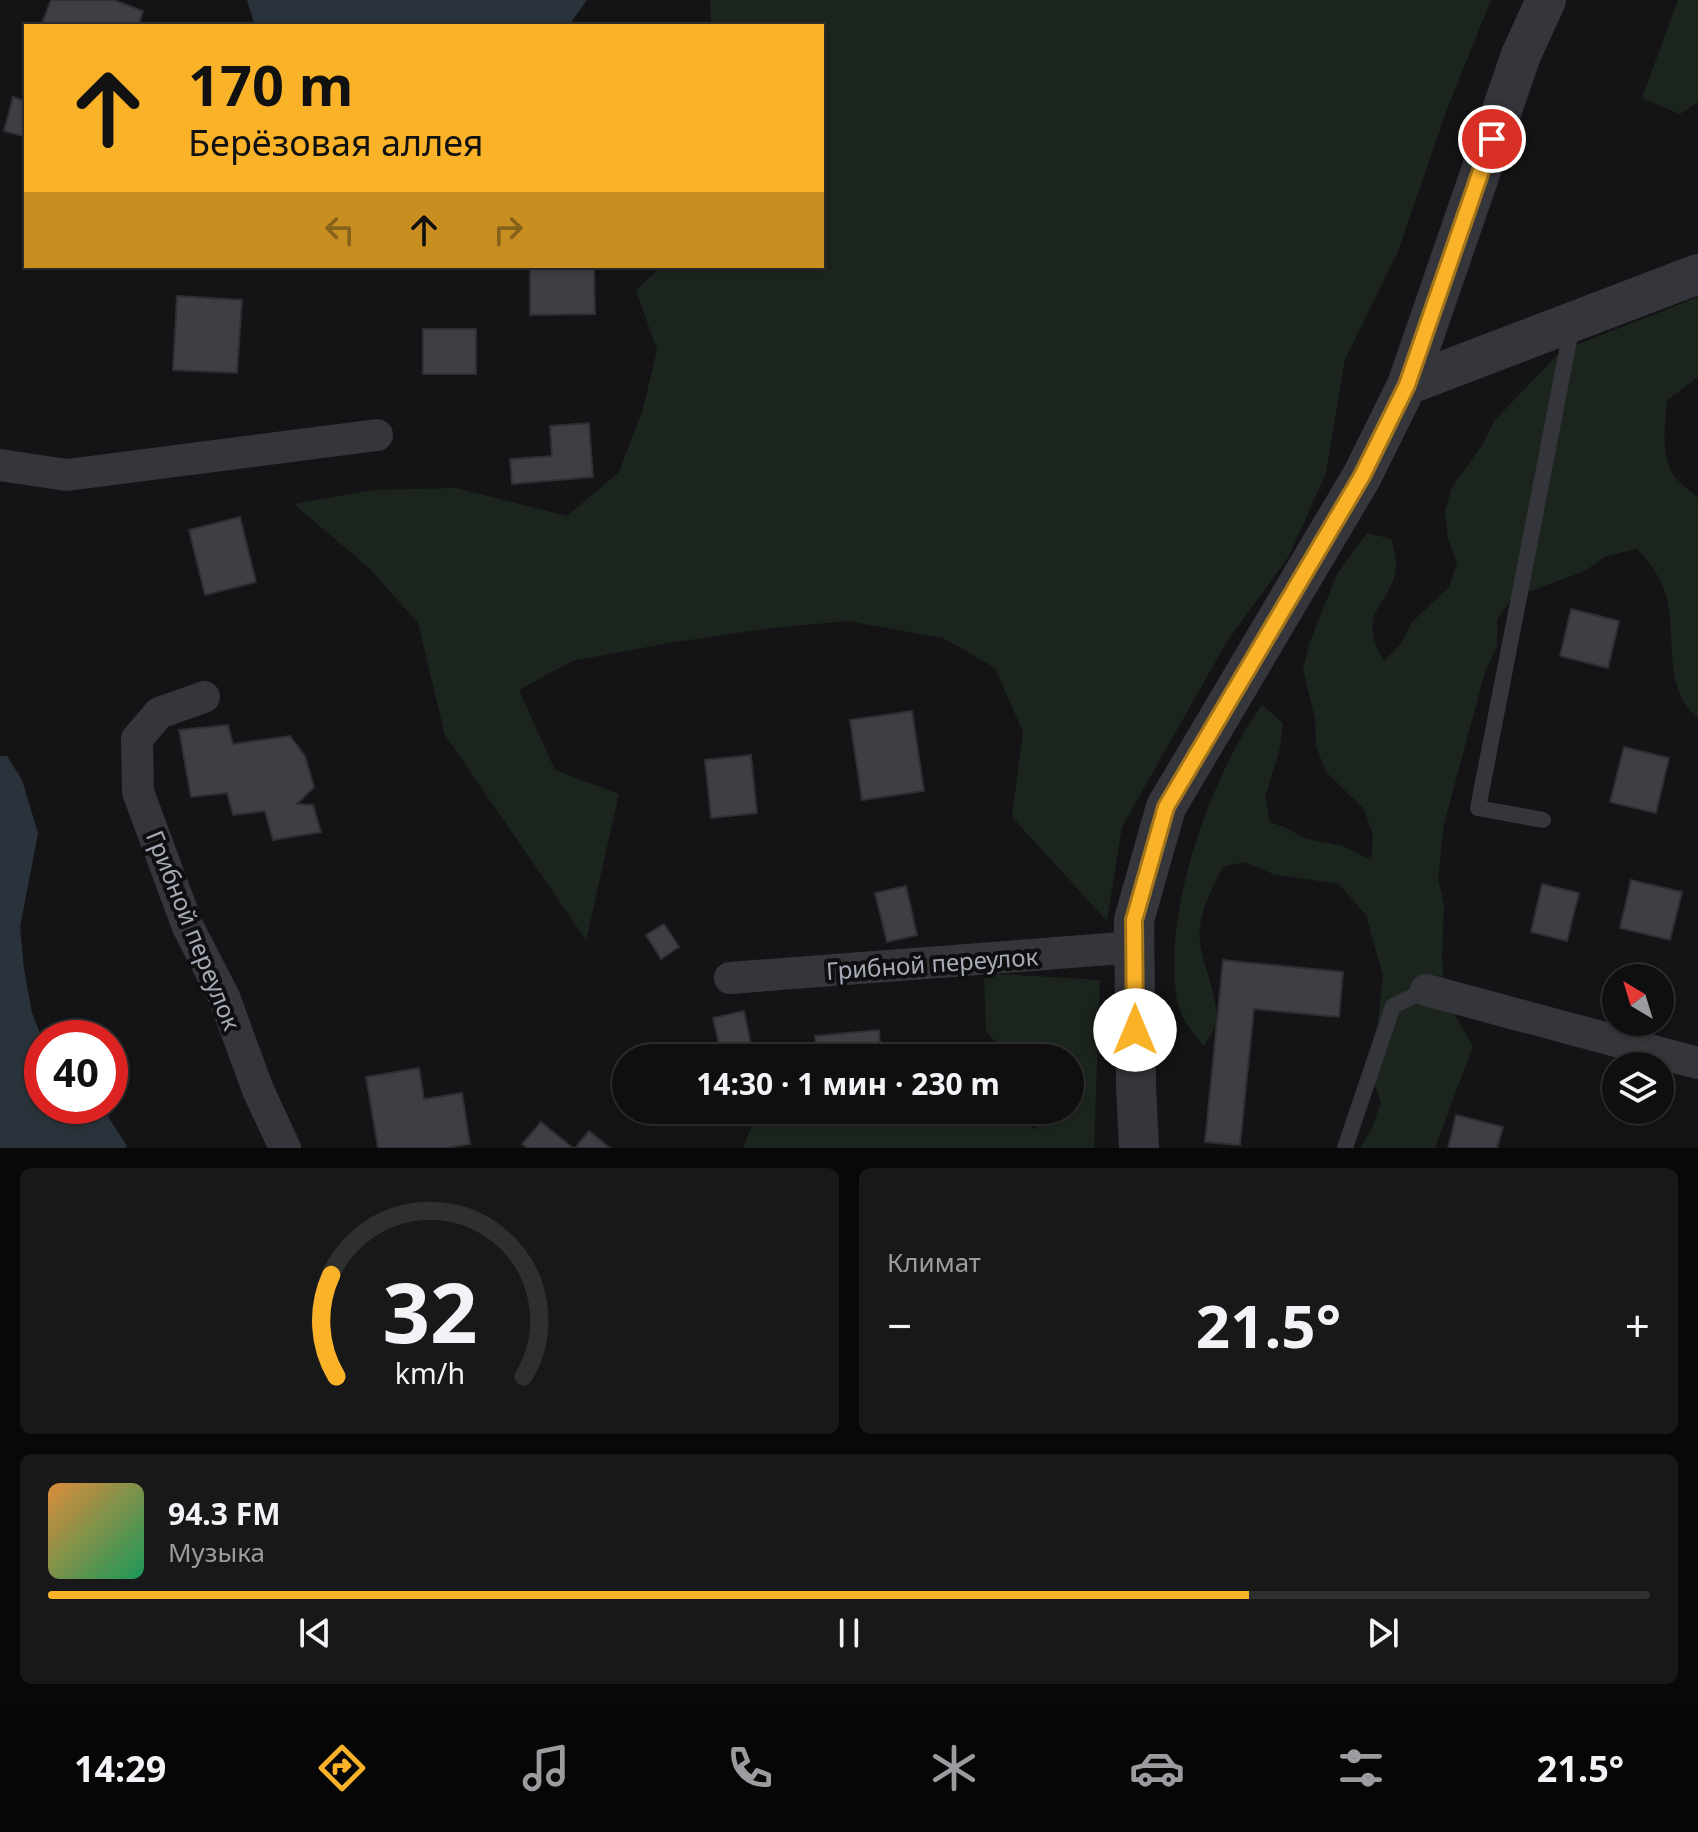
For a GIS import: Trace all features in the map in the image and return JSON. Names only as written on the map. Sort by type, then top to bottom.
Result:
[{"type":"street","points":[[1139,1148],[1134,920],[1166,807],[1362,476],[1407,385],[1521,55],[1546,0]]},
{"type":"street","points":[[1407,385],[1698,274]]},
{"type":"street","points":[[0,465],[67,475],[377,435]]},
{"type":"street","name":"Грибной переулок","points":[[204,697],[159,713],[137,739],[138,792],[188,927],[224,997],[258,1090],[285,1148]]},
{"type":"street","name":"Грибной переулок","points":[[730,978],[1135,947]]},
{"type":"street","points":[[1426,990],[1698,1063]]},
{"type":"lane","points":[[1543,820],[1478,808],[1572,323]]},
{"type":"lane","points":[[1345,1148],[1393,1006],[1426,990]]},
{"type":"shaded area","points":[[247,0],[587,0],[569,24],[254,24]]},
{"type":"shaded area","points":[[710,0],[1491,0],[1446,112],[1397,254],[1345,359],[1326,473],[1289,556],[1226,643],[1122,827],[1107,921],[1012,817],[1023,732],[995,668],[943,638],[847,621],[764,629],[572,661],[519,690],[555,770],[619,794],[586,940],[445,735],[418,623],[369,568],[294,504],[372,490],[456,488],[567,516],[619,472],[643,409],[657,350],[636,290],[660,268],[824,268],[824,24],[711,24]]},
{"type":"shaded area","points":[[1678,0],[1698,0],[1698,102],[1680,114],[1642,98]]},
{"type":"shaded area","points":[[1698,297],[1698,377],[1667,400],[1664,439],[1674,476],[1698,498],[1698,718],[1686,706],[1679,691],[1672,659],[1665,592],[1653,569],[1637,549],[1606,556],[1585,571],[1512,598],[1497,620],[1497,646],[1485,672],[1444,824],[1438,878],[1444,905],[1444,984],[1451,1009],[1473,1046],[1435,1148],[1360,1148],[1372,1128],[1381,1102],[1372,1077],[1383,976],[1366,915],[1339,884],[1273,874],[1244,862],[1223,867],[1210,894],[1201,924],[1200,944],[1217,1016],[1215,1027],[1204,1046],[1181,1012],[1174,964],[1177,926],[1184,886],[1209,806],[1225,768],[1262,705],[1283,723],[1280,748],[1265,797],[1270,822],[1303,838],[1343,846],[1371,860],[1373,835],[1364,809],[1326,772],[1316,746],[1315,719],[1303,669],[1309,644],[1337,574],[1367,533],[1392,539],[1396,562],[1394,579],[1378,608],[1373,629],[1384,661],[1401,644],[1412,622],[1449,587],[1457,563],[1448,539],[1445,511],[1452,487],[1483,444],[1494,421],[1561,351]]},
{"type":"shaded area","points":[[0,756],[7,756],[22,780],[38,833],[20,927],[24,969],[35,1020],[24,1020],[24,1124],[113,1124],[127,1146],[0,1148]]},
{"type":"shaded area","points":[[984,973],[1100,980],[1094,1148],[743,1148],[752,1124],[1024,1124],[1036,1129],[1037,1124],[1084,1124],[1084,1044],[997,1044],[986,1031]]},
{"type":"building","points":[[51,0],[114,0],[143,11],[139,24],[42,24]]},
{"type":"building","points":[[13,97],[24,100],[24,136],[4,131]]},
{"type":"building","points":[[530,268],[594,268],[595,314],[530,315]]},
{"type":"building","points":[[177,296],[242,300],[237,373],[173,370]]},
{"type":"building","points":[[423,329],[476,329],[476,374],[423,374]]},
{"type":"building","points":[[589,423],[593,477],[512,484],[510,459],[552,456],[550,426]]},
{"type":"building","points":[[240,517],[256,582],[205,595],[189,530]]},
{"type":"building","points":[[1571,609],[1619,621],[1608,668],[1560,656]]},
{"type":"building","points":[[912,711],[924,791],[862,800],[850,720]]},
{"type":"building","points":[[228,725],[233,744],[290,736],[305,756],[314,787],[297,804],[313,805],[321,832],[273,840],[265,811],[233,815],[227,793],[191,797],[179,730]]},
{"type":"building","points":[[1624,747],[1669,758],[1656,813],[1610,802]]},
{"type":"building","points":[[751,755],[757,813],[711,818],[705,760]]},
{"type":"building","points":[[1631,880],[1682,892],[1670,940],[1620,928]]},
{"type":"building","points":[[1542,884],[1579,893],[1567,941],[1531,932]]},
{"type":"building","points":[[906,886],[917,935],[887,942],[875,893]]},
{"type":"building","points":[[664,924],[679,947],[661,959],[646,935]]},
{"type":"building","points":[[1223,960],[1343,972],[1339,1017],[1254,1009],[1240,1145],[1205,1142]]},
{"type":"building","points":[[744,1011],[751,1044],[719,1044],[713,1018]]},
{"type":"building","points":[[879,1030],[880,1044],[816,1044],[815,1036]]},
{"type":"building","points":[[419,1068],[424,1099],[462,1093],[470,1144],[448,1148],[378,1148],[366,1077]]},
{"type":"building","points":[[1456,1115],[1503,1127],[1497,1148],[1448,1148]]},
{"type":"building","points":[[541,1122],[573,1148],[527,1148],[522,1144]]},
{"type":"building","points":[[589,1131],[610,1148],[575,1148]]},
{"type":"route","points":[[1135,1030],[1134,920],[1166,807],[1362,476],[1407,385],[1492,139]]}]
